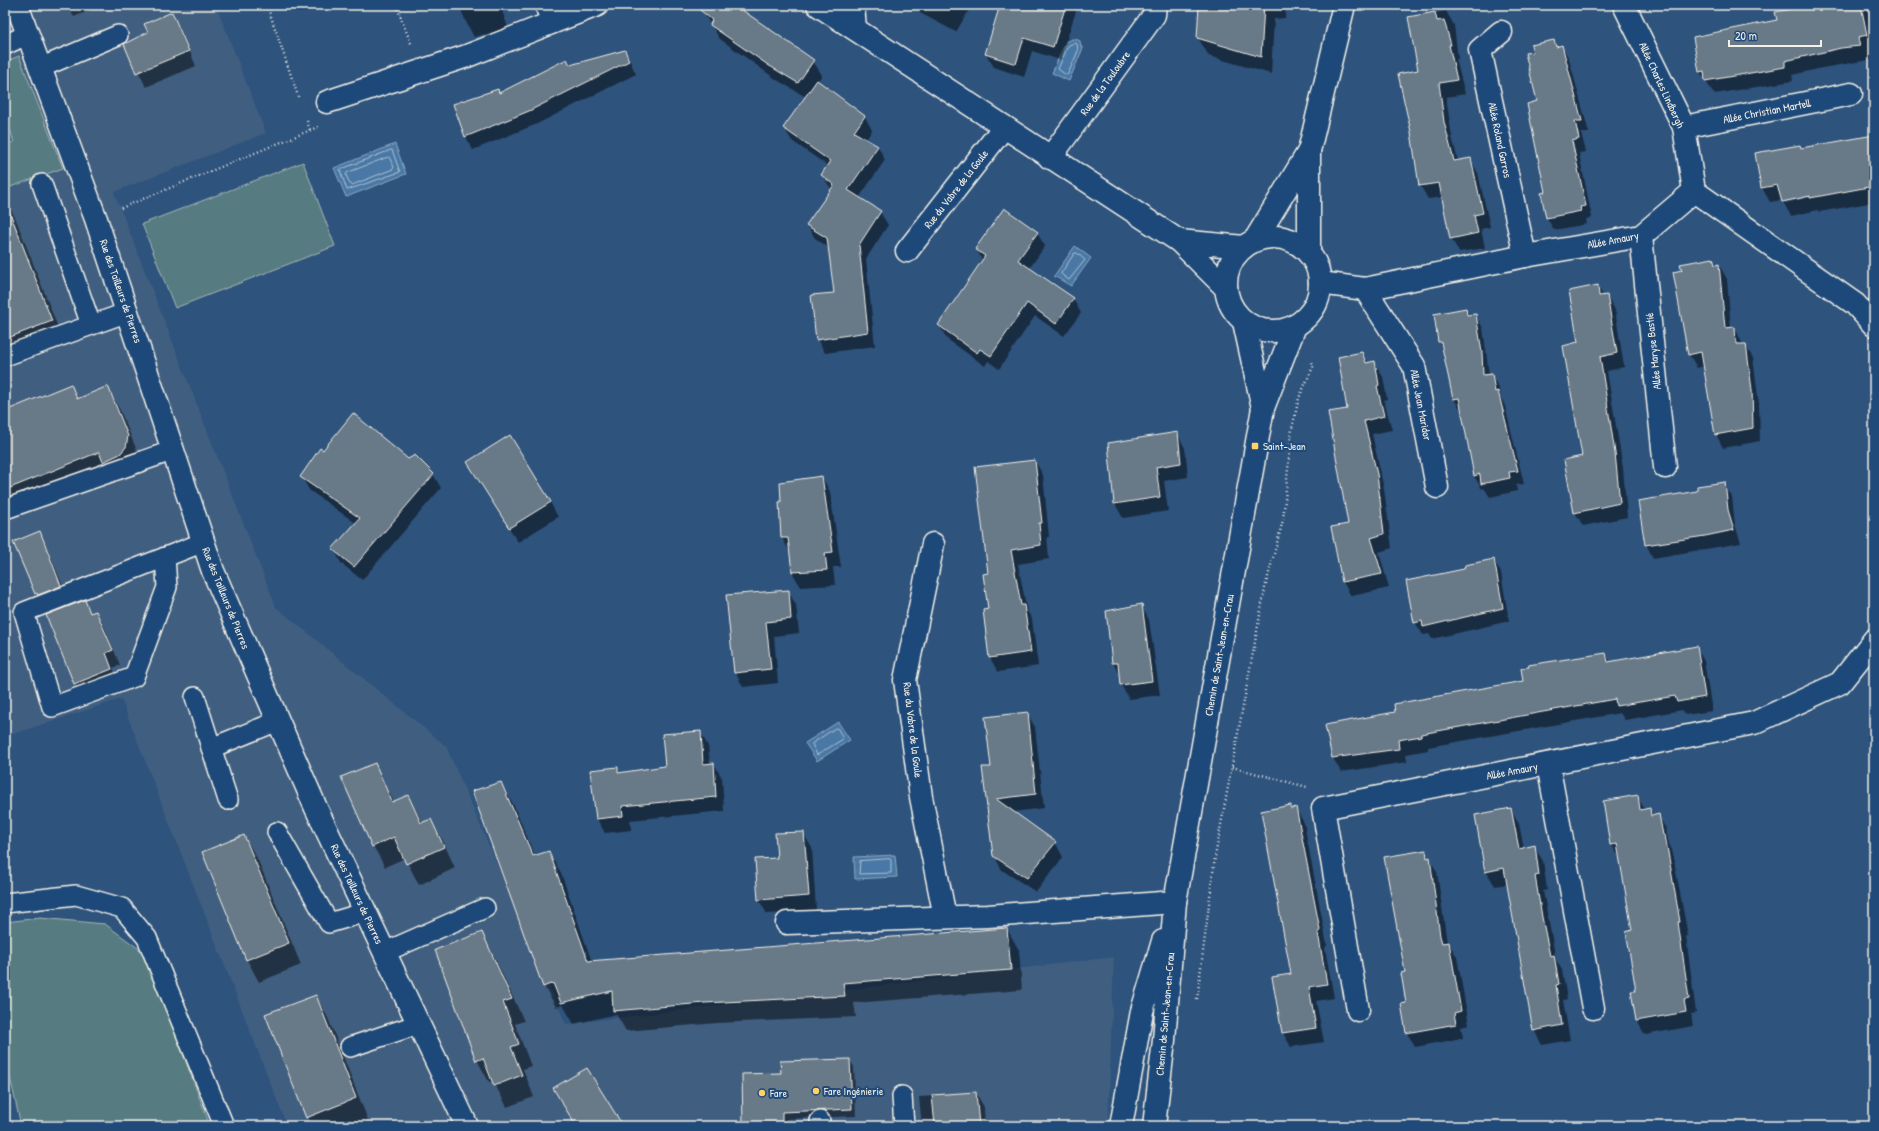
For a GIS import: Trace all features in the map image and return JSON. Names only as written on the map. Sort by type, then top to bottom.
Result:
[{"type":"street","name":"Rue des Tailleurs de Pierres","points":[[17,5],[96,219],[213,571],[316,808],[467,1126]]},
{"type":"street","points":[[328,102],[466,56],[550,14],[597,5]]},
{"type":"street","points":[[818,5],[1179,242],[1226,288]]},
{"type":"street","points":[[853,5],[855,29]]},
{"type":"street","name":"Rue de la Touloubre","points":[[1050,158],[1154,15],[1155,5]]},
{"type":"street","points":[[1309,253],[1309,151],[1344,5]]},
{"type":"street","name":"Allée Charles Lindbergh","points":[[1624,5],[1684,127],[1694,191]]},
{"type":"street","name":"Allée Roland Garros","points":[[1501,32],[1480,50],[1525,256]]},
{"type":"street","name":"Allée Christian Martell","points":[[1684,127],[1851,94]]},
{"type":"street","name":"Rue du Vabre de la Goule","points":[[907,251],[1004,127]]},
{"type":"street","points":[[1301,321],[1273,332],[1257,329],[1244,322],[1233,310],[1226,288],[1226,273],[1233,258],[1249,244],[1309,151]]},
{"type":"street","points":[[1694,191],[1855,304],[1874,324]]},
{"type":"street","name":"Allée Amaury","points":[[1320,283],[1365,289],[1525,256],[1641,236],[1694,191]]},
{"type":"street","name":"Allée Maryse Bastié","points":[[1641,236],[1665,467]]},
{"type":"street","points":[[1179,242],[1249,244],[1269,238],[1285,238],[1309,253],[1316,265],[1320,283],[1318,296],[1314,307],[1301,321],[1263,408]]},
{"type":"street","name":"Allée Jean Maridor","points":[[1365,289],[1414,366],[1437,487]]},
{"type":"street","points":[[1244,322],[1263,408]]},
{"type":"street","name":"Chemin de Saint-Jean-en-Crau","points":[[1154,1126],[1164,1040],[1175,902],[1263,408]]},
{"type":"street","name":"Rue du Vabre de la Goule","points":[[933,544],[905,680],[921,797],[945,917]]},
{"type":"street","name":"Allée Amaury","points":[[1323,808],[1754,723],[1840,683],[1874,640]]},
{"type":"street","points":[[1548,764],[1594,1008]]},
{"type":"street","points":[[1323,808],[1358,1010]]},
{"type":"street","points":[[787,923],[988,916],[1175,902]]},
{"type":"street","name":"Chemin de Saint-Jean-en-Crau","points":[[1121,1126],[1142,1011],[1175,902]]},
{"type":"lane","points":[[5,45],[28,34]]},
{"type":"lane","points":[[40,68],[118,35]]},
{"type":"lane","points":[[42,184],[92,325]]},
{"type":"lane","points":[[5,356],[128,312]]},
{"type":"lane","points":[[5,509],[174,450]]},
{"type":"lane","points":[[165,557],[167,587],[134,677],[52,707],[24,612],[165,557],[204,542]]},
{"type":"lane","points":[[195,697],[228,800]]},
{"type":"lane","points":[[211,748],[278,721]]},
{"type":"lane","points":[[277,832],[329,922],[366,912]]},
{"type":"lane","points":[[5,903],[76,895],[122,908],[147,938],[224,1126]]},
{"type":"lane","points":[[384,952],[485,908]]},
{"type":"lane","points":[[350,1047],[419,1024]]},
{"type":"lane","points":[[902,1096],[904,1126]]},
{"type":"path","points":[[267,5],[300,101]]},
{"type":"path","points":[[396,5],[422,71]]},
{"type":"path","points":[[96,219],[320,126],[328,102]]},
{"type":"path","points":[[305,115],[310,130]]},
{"type":"path","points":[[1197,1000],[1215,857],[1265,588],[1283,520],[1292,428],[1299,398],[1313,367],[1301,321]]},
{"type":"path","points":[[1232,767],[1319,790],[1323,808]]},
{"type":"shaded area","points":[[5,5],[216,5],[266,133],[114,192],[276,607],[446,746],[566,1024],[1114,957],[1108,1126],[287,1126],[121,699],[13,734],[5,710]]},
{"type":"green space","points":[[19,56],[63,168],[5,189],[5,158],[8,156],[6,145],[14,142],[5,113],[5,62]]},
{"type":"green space","points":[[303,162],[335,246],[175,308],[142,224]]},
{"type":"green space","points":[[40,918],[105,924],[146,954],[210,1126],[21,1126],[5,1055],[5,922]]},
{"type":"water","points":[[1072,39],[1080,41],[1081,47],[1083,48],[1069,81],[1052,73],[1066,41]]},
{"type":"water","points":[[395,144],[406,174],[346,197],[334,168]]},
{"type":"water","points":[[1075,246],[1091,258],[1071,286],[1054,276]]},
{"type":"water","points":[[838,722],[850,740],[817,761],[805,743]]},
{"type":"water","points":[[895,855],[897,877],[855,879],[854,857]]},
{"type":"building","points":[[694,5],[735,5],[814,60],[798,83],[768,65],[710,25],[712,20]]},
{"type":"building","points":[[1000,5],[1066,5],[1053,47],[1024,38],[1016,64],[985,54]]},
{"type":"building","points":[[1199,5],[1264,5],[1261,57],[1197,38]]},
{"type":"building","points":[[1814,5],[1861,5],[1867,35],[1858,37],[1860,46],[1841,48],[1785,61],[1785,67],[1705,81],[1704,71],[1699,72],[1693,37],[1777,20],[1775,12]]},
{"type":"building","points":[[172,12],[189,51],[136,73],[124,44],[148,32],[144,24]]},
{"type":"building","points":[[1435,12],[1437,21],[1444,20],[1451,45],[1449,45],[1457,80],[1439,83],[1444,122],[1454,161],[1471,158],[1483,213],[1474,215],[1478,233],[1450,239],[1439,183],[1419,186],[1411,132],[1398,74],[1418,70],[1408,17]]},
{"type":"building","points":[[1554,40],[1556,47],[1562,45],[1582,121],[1575,121],[1579,139],[1572,141],[1586,206],[1580,207],[1581,211],[1546,218],[1541,193],[1545,192],[1527,104],[1537,101],[1525,53],[1533,52],[1531,45]]},
{"type":"building","points":[[625,50],[629,61],[529,111],[465,137],[453,104],[498,89],[499,93],[567,59],[570,65]]},
{"type":"building","points":[[817,80],[865,116],[854,132],[878,146],[848,190],[881,211],[859,245],[868,332],[816,340],[811,295],[834,293],[827,238],[806,225],[834,185],[821,175],[830,161],[783,128]]},
{"type":"building","points":[[1874,135],[1874,186],[1782,202],[1777,185],[1761,188],[1755,153],[1800,145],[1801,148]]},
{"type":"building","points":[[5,205],[7,205],[52,321],[5,339]]},
{"type":"building","points":[[1004,208],[1038,232],[1018,260],[1074,298],[1056,324],[1027,303],[991,356],[980,349],[977,353],[938,325],[985,256],[975,249]]},
{"type":"building","points":[[1713,258],[1715,265],[1719,264],[1725,328],[1735,327],[1736,344],[1746,344],[1752,390],[1753,428],[1715,435],[1701,352],[1688,355],[1673,272],[1682,270],[1680,264]]},
{"type":"building","points":[[1598,285],[1599,296],[1607,295],[1617,353],[1600,357],[1615,453],[1620,503],[1574,513],[1564,460],[1582,456],[1563,346],[1578,342],[1569,291]]},
{"type":"building","points":[[1466,308],[1467,315],[1476,314],[1482,353],[1483,375],[1492,374],[1495,392],[1498,391],[1518,471],[1509,472],[1510,478],[1481,484],[1480,474],[1474,476],[1459,398],[1453,399],[1441,342],[1438,342],[1434,314]]},
{"type":"building","points":[[1362,352],[1366,363],[1375,361],[1379,385],[1377,386],[1384,416],[1364,421],[1377,474],[1384,534],[1371,538],[1382,574],[1342,582],[1331,527],[1348,524],[1328,412],[1347,409],[1338,357]]},
{"type":"building","points":[[71,384],[77,399],[108,386],[128,436],[126,447],[120,454],[103,462],[99,452],[5,490],[5,411]]},
{"type":"building","points":[[353,413],[408,459],[415,455],[434,474],[354,567],[332,549],[360,518],[300,477],[320,448],[323,450]]},
{"type":"building","points":[[1178,432],[1181,463],[1156,467],[1160,497],[1114,504],[1108,443]]},
{"type":"building","points":[[510,435],[551,502],[509,528],[467,462]]},
{"type":"building","points":[[1035,460],[1042,523],[1039,523],[1041,545],[1011,550],[1021,605],[1024,605],[1031,652],[989,658],[983,610],[988,609],[983,574],[988,573],[975,467]]},
{"type":"building","points":[[822,476],[833,552],[825,553],[827,570],[792,572],[788,538],[781,538],[779,502],[781,502],[780,482]]},
{"type":"building","points":[[1725,482],[1728,510],[1734,530],[1645,545],[1638,501],[1697,491],[1697,486]]},
{"type":"building","points":[[40,531],[61,586],[38,595],[37,593],[35,594],[13,542]]},
{"type":"building","points":[[1494,559],[1503,608],[1423,627],[1422,621],[1414,623],[1406,581],[1464,569],[1465,565]]},
{"type":"building","points":[[789,590],[791,619],[766,622],[771,669],[734,673],[726,595]]},
{"type":"building","points":[[85,600],[90,613],[96,611],[113,650],[106,653],[112,669],[74,684],[46,615]]},
{"type":"building","points":[[1142,604],[1152,681],[1120,685],[1118,663],[1112,663],[1106,611]]},
{"type":"building","points":[[1697,646],[1705,697],[1677,702],[1675,696],[1616,706],[1615,699],[1421,734],[1421,736],[1398,740],[1399,749],[1332,758],[1325,725],[1395,712],[1394,704],[1523,681],[1521,668],[1529,667],[1528,665],[1606,653],[1608,662]]},
{"type":"building","points":[[1028,712],[1036,794],[996,799],[1056,842],[1027,878],[993,856],[982,767],[991,767],[985,717]]},
{"type":"building","points":[[701,731],[703,764],[714,763],[716,797],[622,806],[623,816],[596,819],[590,770],[618,767],[618,773],[665,766],[662,734]]},
{"type":"building","points":[[375,763],[392,802],[408,795],[421,823],[431,819],[444,847],[406,864],[394,837],[372,847],[341,777]]},
{"type":"building","points":[[501,782],[533,856],[549,851],[588,961],[1007,928],[1011,970],[843,983],[845,996],[704,1003],[613,1011],[612,991],[561,1003],[553,983],[543,987],[472,791]]},
{"type":"building","points":[[1638,795],[1640,810],[1650,808],[1651,816],[1659,814],[1663,835],[1665,835],[1680,922],[1678,922],[1689,999],[1684,1000],[1686,1012],[1636,1021],[1631,991],[1636,991],[1626,932],[1632,930],[1617,844],[1610,845],[1603,801]]},
{"type":"building","points":[[1291,805],[1291,809],[1296,807],[1320,930],[1318,933],[1327,984],[1309,987],[1316,1028],[1282,1033],[1272,977],[1291,974],[1261,811]]},
{"type":"building","points":[[1511,808],[1519,849],[1535,845],[1539,875],[1535,876],[1542,917],[1550,956],[1554,955],[1559,984],[1556,985],[1562,1025],[1533,1031],[1504,868],[1485,872],[1475,815]]},
{"type":"building","points":[[804,832],[809,896],[758,900],[755,859],[777,858],[775,833]]},
{"type":"building","points":[[244,835],[289,943],[246,960],[202,852]]},
{"type":"building","points":[[1426,850],[1427,858],[1430,857],[1440,936],[1442,943],[1449,942],[1461,1011],[1454,1013],[1456,1024],[1406,1033],[1401,1004],[1406,1003],[1401,973],[1405,972],[1384,857]]},
{"type":"building","points":[[482,932],[512,999],[503,1002],[519,1044],[511,1047],[522,1075],[494,1086],[483,1058],[476,1061],[435,950]]},
{"type":"building","points":[[316,995],[356,1098],[306,1118],[265,1014]]},
{"type":"building","name":"Fare Ingénierie","points":[[850,1059],[852,1109],[782,1112],[782,1126],[743,1126],[742,1074],[781,1073],[780,1061]]},
{"type":"building","points":[[587,1068],[623,1126],[576,1126],[553,1088]]},
{"type":"building","points":[[976,1092],[979,1126],[935,1126],[932,1095]]},
{"type":"place","name":"Saint-Jean","points":[[1255,446]]},
{"type":"place","name":"Fare Ingénierie","points":[[816,1091]]},
{"type":"place","name":"Fare","points":[[762,1093]]}]
